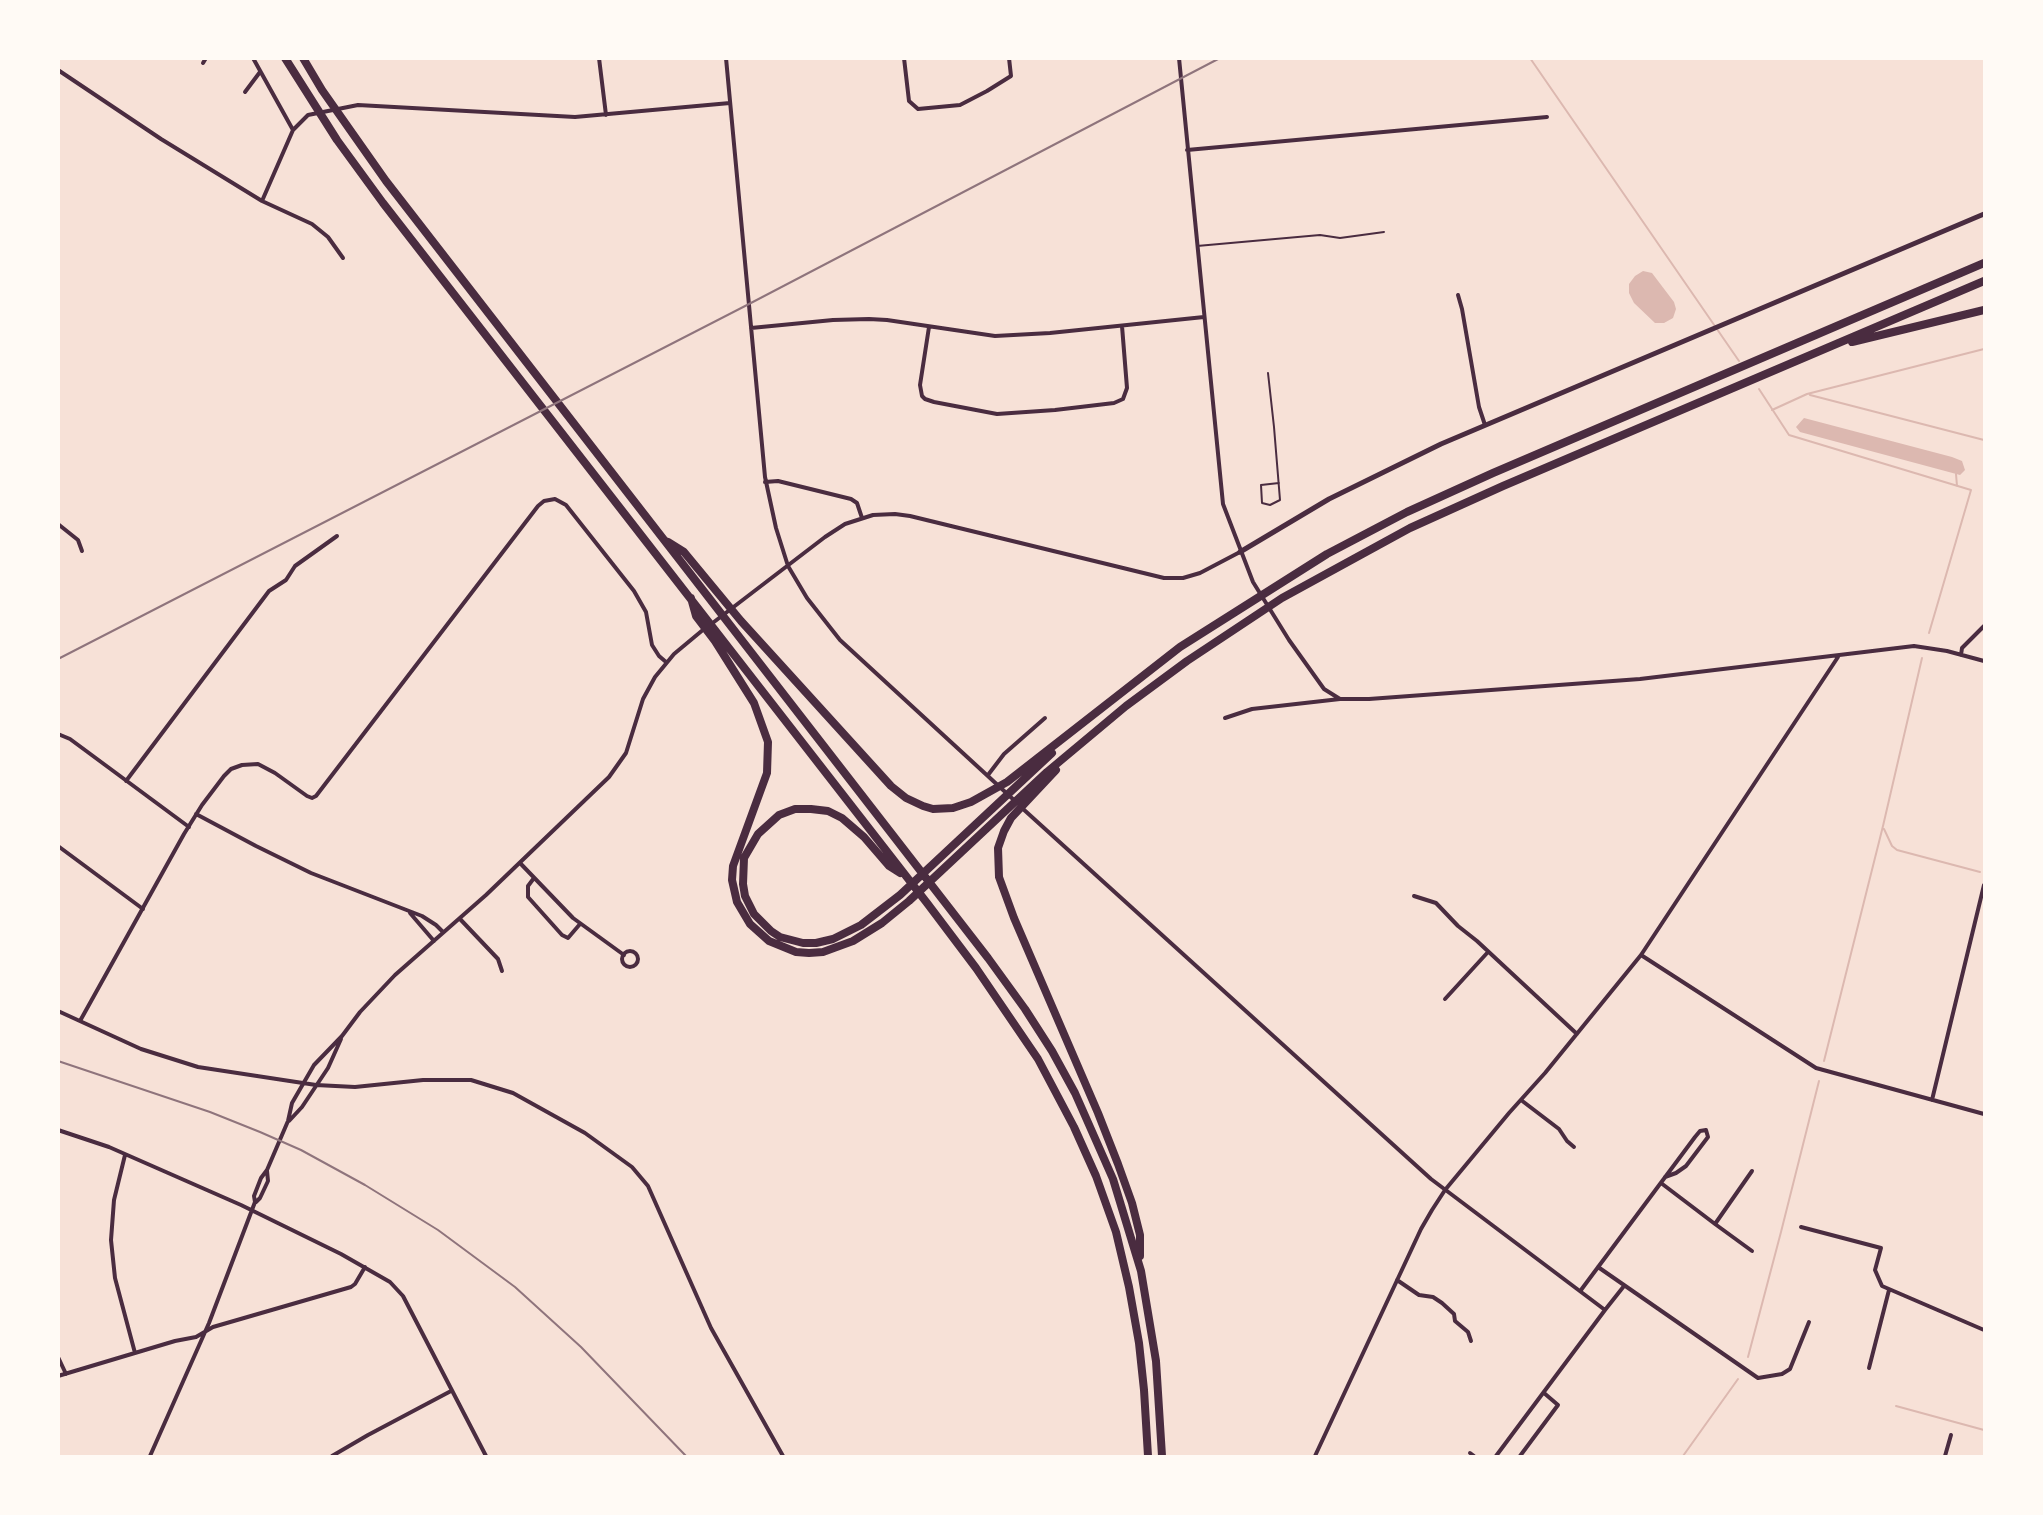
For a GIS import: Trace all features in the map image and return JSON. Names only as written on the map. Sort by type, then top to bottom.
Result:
[{"type":"highway","points":[[303,58],[351,132],[411,214],[988,958],[1025,1009],[1066,1076],[1096,1138],[1124,1209],[1141,1271],[1156,1361],[1162,1456]]},
{"type":"highway","points":[[285,59],[337,140],[522,384],[691,598],[699,614],[718,639],[976,968],[1038,1059],[1074,1127],[1096,1176],[1116,1232],[1129,1287],[1144,1390],[1148,1456]]},
{"type":"highway","points":[[906,877],[889,866],[854,827],[842,818],[828,811],[811,809],[795,809],[779,815],[768,823],[750,844],[742,871],[745,896],[754,914],[780,937],[803,944],[816,944],[849,933],[919,878],[1037,762],[1159,662],[1247,603],[1327,554],[1450,492],[1984,263]]},
{"type":"highway","points":[[718,639],[754,703],[768,742],[767,773],[733,866],[734,892],[742,913],[750,924],[769,941],[796,952],[809,953],[837,948],[882,923],[909,901],[1070,753],[1170,673],[1282,598],[1410,528],[1503,486],[1984,281]]},
{"type":"highway","points":[[1836,345],[1874,338],[1984,310]]},
{"type":"highway","points":[[664,540],[684,552],[741,621],[891,786],[906,798],[923,806],[944,809],[971,802],[995,790],[1037,762]]},
{"type":"highway","points":[[1049,774],[1011,818],[1004,831],[998,848],[1001,884],[1118,1164],[1132,1203],[1140,1235],[1141,1271]]},
{"type":"street","points":[[203,63],[206,58]]},
{"type":"street","points":[[253,58],[293,130]]},
{"type":"street","points":[[599,58],[606,115]]},
{"type":"street","points":[[726,58],[765,482],[788,566],[807,598],[840,639],[988,775],[1043,829],[1431,1179],[1605,1310]]},
{"type":"street","points":[[904,58],[909,101],[918,109],[960,105],[987,91],[1011,76],[1009,58]]},
{"type":"street","points":[[1179,58],[1221,496],[1253,582],[1289,640],[1324,689],[1340,699]]},
{"type":"street","points":[[58,70],[161,139],[262,201],[312,224],[328,237],[343,258]]},
{"type":"street","points":[[245,92],[260,72]]},
{"type":"street","points":[[262,201],[293,130],[308,116],[358,105],[575,117],[730,103]]},
{"type":"street","points":[[1187,150],[1547,117]]},
{"type":"street","points":[[150,1456],[190,1368],[255,1203],[261,1198],[268,1180],[267,1170],[288,1121],[292,1103],[320,1058],[342,1036],[376,994],[520,863],[616,770],[630,744],[648,688],[666,662],[684,645],[825,537],[845,524],[862,518],[884,514],[910,516],[1164,578],[1183,578],[1200,573],[1240,552],[1337,495],[1406,460],[1984,214]]},
{"type":"street","points":[[1458,295],[1479,407],[1485,425]]},
{"type":"street","points":[[751,328],[869,319],[995,336],[1204,317]]},
{"type":"street","points":[[929,327],[920,385],[922,396],[934,402],[997,414],[1114,403],[1123,399],[1127,388],[1122,326]]},
{"type":"street","points":[[765,482],[778,481],[851,499],[857,503],[862,518]]},
{"type":"street","points":[[80,1021],[196,814],[224,776],[231,769],[242,765],[258,764],[307,796],[312,798],[316,796],[544,501],[559,500],[566,505],[634,591],[646,612],[652,645],[666,662]]},
{"type":"street","points":[[58,524],[78,540],[82,551]]},
{"type":"street","points":[[126,781],[269,591],[286,580],[295,566],[337,536]]},
{"type":"street","points":[[1961,655],[1962,648],[1984,626]]},
{"type":"street","points":[[1225,718],[1252,709],[1340,699],[1369,699],[1640,679],[1914,646],[1984,661]]},
{"type":"street","points":[[1315,1456],[1421,1229],[1445,1190],[1641,955],[1839,656]]},
{"type":"street","points":[[988,775],[1004,754],[1045,718]]},
{"type":"street","points":[[58,734],[70,739],[189,827]]},
{"type":"street","points":[[196,814],[311,873],[429,920],[444,932]]},
{"type":"street","points":[[58,846],[143,909]]},
{"type":"street","points":[[520,863],[579,924],[624,955]]},
{"type":"street","points":[[534,878],[528,886],[528,897],[562,935],[566,938],[570,937],[579,924]]},
{"type":"street","points":[[1932,1100],[1984,885]]},
{"type":"street","points":[[1414,896],[1436,903],[1458,926],[1577,1034]]},
{"type":"street","points":[[409,913],[434,941]]},
{"type":"street","points":[[460,919],[498,959],[502,971]]},
{"type":"street","points":[[628,952],[635,953],[638,957],[637,964],[632,967],[625,965],[624,955],[628,952]]},
{"type":"street","points":[[1445,999],[1488,952]]},
{"type":"street","points":[[1641,955],[1816,1068],[1984,1114]]},
{"type":"street","points":[[58,1011],[141,1049],[185,1064],[302,1084],[355,1087],[423,1080],[471,1080],[506,1090],[585,1133],[621,1158],[641,1177],[653,1195],[711,1328],[783,1456]]},
{"type":"street","points":[[288,1121],[302,1107],[328,1068],[342,1036]]},
{"type":"street","points":[[1521,1100],[1559,1129],[1574,1147]]},
{"type":"street","points":[[1581,1290],[1665,1177],[1700,1131],[1706,1130],[1708,1137],[1689,1162],[1676,1173],[1665,1177]]},
{"type":"street","points":[[58,1131],[101,1144],[252,1211],[318,1242],[390,1282],[399,1291],[486,1456]]},
{"type":"street","points":[[125,1155],[114,1200],[111,1240],[115,1278],[135,1353]]},
{"type":"street","points":[[1715,1224],[1752,1171]]},
{"type":"street","points":[[1661,1183],[1752,1251]]},
{"type":"street","points":[[1801,1227],[1881,1248],[1875,1270],[1882,1286],[1984,1329]]},
{"type":"street","points":[[58,1376],[196,1337],[213,1327],[351,1287],[365,1267]]},
{"type":"street","points":[[1598,1267],[1758,1378],[1782,1374],[1790,1369],[1809,1322]]},
{"type":"street","points":[[1397,1280],[1419,1295],[1433,1297],[1442,1303],[1454,1314],[1455,1321],[1468,1332],[1472,1341]]},
{"type":"street","points":[[1496,1456],[1624,1286]]},
{"type":"street","points":[[1869,1368],[1889,1290]]},
{"type":"street","points":[[58,1357],[66,1374]]},
{"type":"street","points":[[332,1456],[452,1391]]},
{"type":"street","points":[[1520,1456],[1558,1405],[1544,1392]]},
{"type":"street","points":[[1945,1456],[1951,1435]]},
{"type":"lane","points":[[1197,246],[1320,235],[1340,238],[1384,232]]},
{"type":"lane","points":[[1268,373],[1279,483],[1280,500],[1270,505],[1262,503],[1261,485],[1279,483]]},
{"type":"shaded area","points":[[1643,271],[1652,273],[1674,302],[1676,309],[1673,318],[1664,323],[1655,323],[1634,303],[1629,293],[1629,284]]},
{"type":"shaded area","points":[[1804,418],[1952,457],[1962,461],[1965,470],[1960,475],[1800,432],[1796,427]]},
{"type":"waterway","points":[[1530,58],[1739,361]]},
{"type":"waterway","points":[[1772,410],[1807,394],[1984,349]]},
{"type":"waterway","points":[[1759,389],[1789,435],[1971,490],[1929,633]]},
{"type":"waterway","points":[[1810,395],[1984,440]]},
{"type":"waterway","points":[[1956,474],[1957,486]]},
{"type":"waterway","points":[[1824,1061],[1883,826],[1922,658]]},
{"type":"waterway","points":[[1884,829],[1892,846],[1897,850],[1980,872]]},
{"type":"waterway","points":[[1748,1357],[1819,1081]]},
{"type":"waterway","points":[[1683,1456],[1738,1379]]},
{"type":"waterway","points":[[1896,1406],[1984,1430]]},
{"type":"railway","points":[[58,659],[749,304],[1220,58]]},
{"type":"railway","points":[[58,1061],[210,1112],[301,1150],[365,1185],[438,1230],[515,1287],[581,1347],[686,1456]]}]
